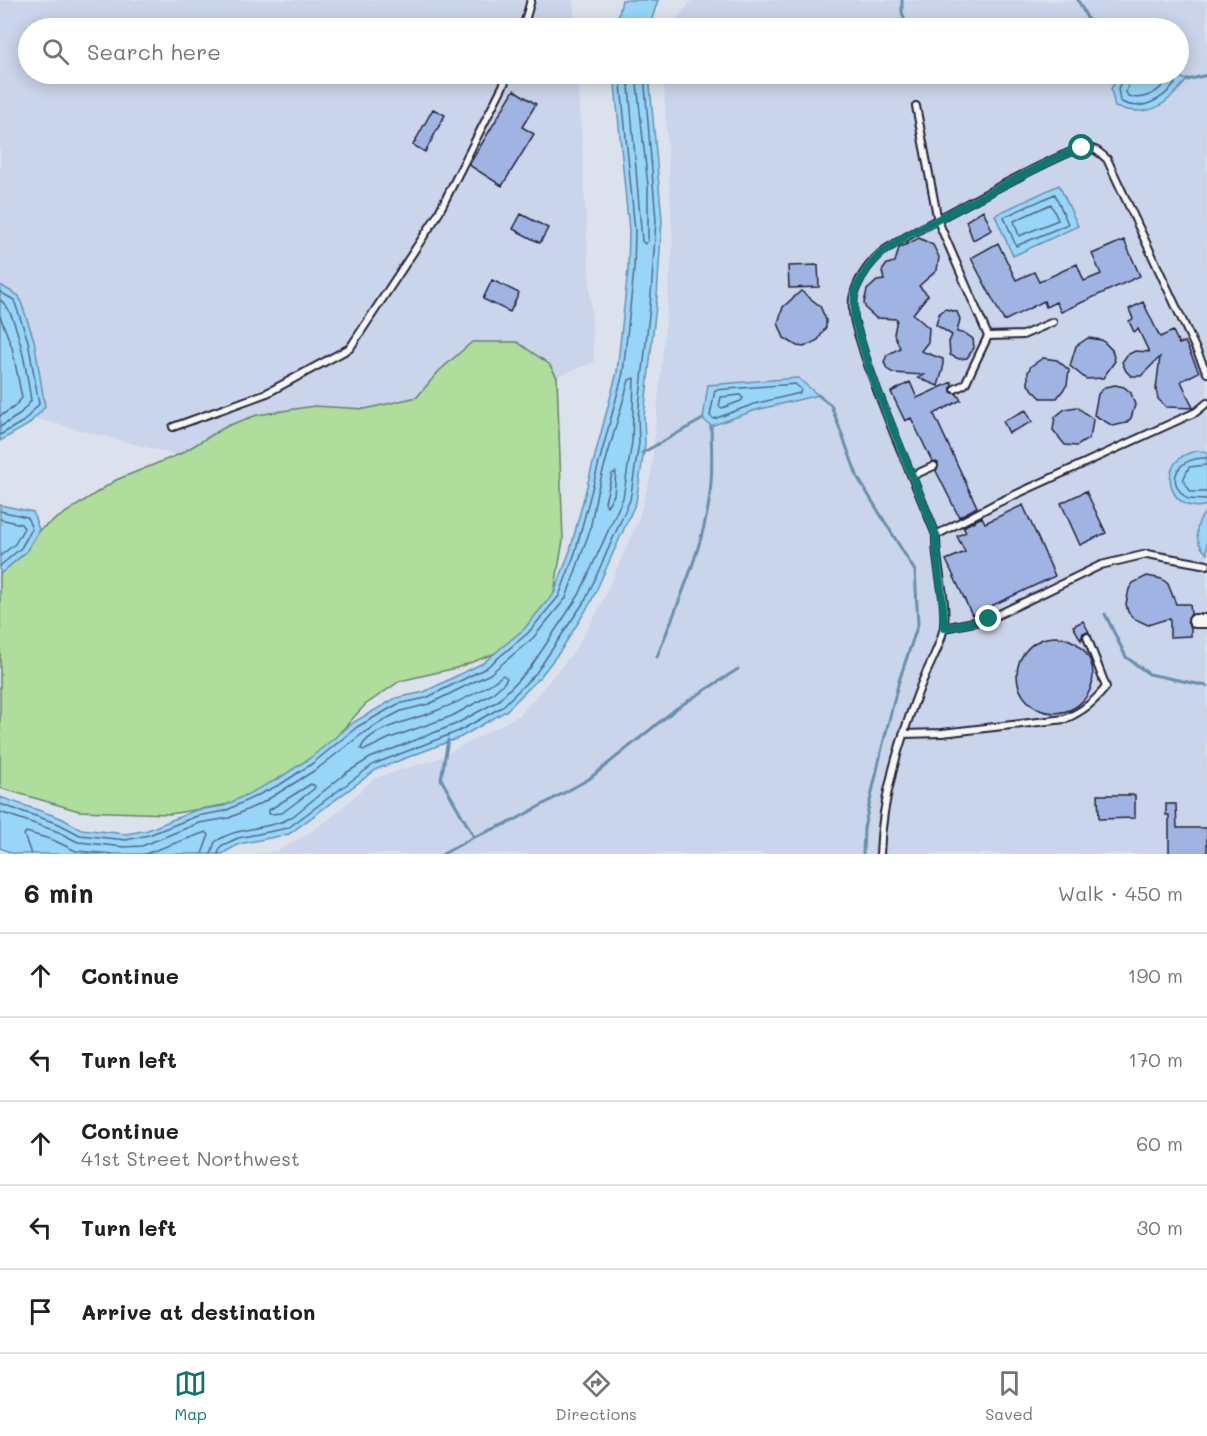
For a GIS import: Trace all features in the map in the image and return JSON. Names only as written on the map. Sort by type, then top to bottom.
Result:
[{"type":"lane","points":[[526,18],[531,0]]},
{"type":"lane","points":[[173,427],[267,393],[350,348],[437,216],[504,84]]},
{"type":"lane","points":[[916,106],[938,221],[988,336],[965,384],[955,389]]},
{"type":"lane","points":[[880,854],[885,806],[903,734],[944,628],[945,603],[936,554],[936,535],[873,379],[854,318],[853,300],[867,269],[881,253],[906,236],[1054,159],[1082,148],[1096,149],[1107,159],[1207,373]]},
{"type":"lane","points":[[988,336],[1023,335],[1053,322]]},
{"type":"lane","points":[[936,535],[997,503],[1196,412],[1207,403]]},
{"type":"lane","points":[[912,476],[934,466]]},
{"type":"lane","points":[[944,628],[989,619],[1101,565],[1147,554],[1207,566]]},
{"type":"lane","points":[[903,734],[942,733],[1065,719],[1076,714],[1093,703],[1106,687],[1087,638]]},
{"type":"shaded area","points":[[0,0],[573,0],[574,18],[18,18],[18,84],[579,84],[594,362],[515,393],[237,471],[0,409]]},
{"type":"shaded area","points":[[692,0],[1207,1],[1207,854],[254,854],[278,851],[303,837],[332,817],[375,778],[437,759],[520,715],[573,653],[599,609],[638,521],[651,474],[673,244],[664,84],[1189,84],[1189,18],[677,18]]},
{"type":"green space","points":[[472,342],[517,342],[549,364],[557,377],[563,540],[554,593],[515,646],[456,668],[400,681],[365,705],[335,738],[295,773],[254,800],[170,814],[79,811],[0,788],[0,574],[26,552],[39,530],[116,480],[180,454],[227,426],[257,415],[314,406],[365,409],[417,397],[439,371]]},
{"type":"water","points":[[622,0],[658,0],[652,18],[618,18]]},
{"type":"water","points":[[615,84],[650,84],[662,220],[657,296],[644,416],[645,444],[636,502],[591,602],[561,650],[540,677],[506,711],[461,737],[377,769],[289,834],[239,844],[222,854],[14,854],[0,848],[0,797],[61,818],[81,829],[126,834],[148,830],[196,810],[224,806],[278,779],[310,758],[354,722],[396,698],[424,692],[483,663],[524,629],[554,593],[570,551],[617,372],[628,270],[629,231]]},
{"type":"water","points":[[1114,84],[1183,84],[1164,103],[1139,111],[1115,107],[1111,89]]},
{"type":"water","points":[[1059,185],[1078,226],[1013,256],[995,215]]},
{"type":"water","points":[[0,285],[19,296],[34,340],[45,407],[28,425],[0,441]]},
{"type":"water","points":[[798,378],[818,395],[756,410],[711,426],[703,419],[708,385]]},
{"type":"water","points":[[1198,451],[1207,452],[1207,505],[1194,506],[1183,502],[1175,495],[1171,485],[1171,474],[1175,464],[1184,456]]},
{"type":"water","points":[[0,505],[33,512],[39,530],[26,552],[0,574]]},
{"type":"water","points":[[1207,510],[1207,554],[1199,543],[1197,532],[1200,521]]},
{"type":"building","points":[[514,90],[536,104],[522,127],[534,134],[502,186],[469,165]]},
{"type":"building","points":[[433,109],[445,115],[425,152],[413,145]]},
{"type":"building","points":[[983,210],[992,230],[973,240],[966,221]]},
{"type":"building","points":[[521,214],[548,228],[540,243],[513,229]]},
{"type":"building","points":[[919,238],[933,245],[939,257],[937,270],[919,286],[928,295],[913,314],[929,328],[928,342],[921,351],[943,359],[943,369],[938,386],[918,378],[924,375],[893,373],[887,369],[884,362],[887,355],[900,348],[894,334],[897,319],[876,318],[866,309],[864,303],[867,290],[877,281],[884,280],[882,271],[887,264],[895,262],[899,248]]},
{"type":"building","points":[[1124,240],[1140,276],[1061,312],[1056,302],[1046,307],[1044,301],[1004,321],[971,258],[998,243],[1016,280],[1034,272],[1039,282],[1077,264],[1084,281],[1101,274],[1092,254]]},
{"type":"building","points":[[818,265],[819,287],[789,288],[788,266]]},
{"type":"building","points":[[492,280],[519,293],[510,312],[483,299]]},
{"type":"building","points":[[801,291],[820,306],[826,320],[826,327],[818,340],[804,347],[797,346],[784,338],[778,323],[783,307]]},
{"type":"building","points":[[1143,302],[1160,337],[1173,331],[1179,344],[1185,342],[1199,372],[1181,381],[1193,408],[1166,407],[1158,399],[1156,389],[1160,357],[1141,376],[1131,376],[1126,371],[1122,362],[1127,355],[1135,351],[1149,352],[1138,329],[1134,332],[1129,321],[1133,319],[1129,309]]},
{"type":"building","points":[[945,309],[957,312],[960,319],[957,332],[973,339],[974,348],[967,358],[959,359],[950,355],[949,342],[952,335],[936,325],[939,314]]},
{"type":"building","points":[[1088,338],[1102,340],[1112,350],[1115,361],[1103,378],[1086,379],[1070,366],[1076,346]]},
{"type":"building","points":[[1043,358],[1057,360],[1069,370],[1067,385],[1057,398],[1041,398],[1028,385],[1028,372],[1031,366]]},
{"type":"building","points":[[910,382],[917,398],[952,382],[951,392],[957,394],[961,400],[934,414],[977,507],[959,517],[936,471],[938,463],[932,461],[911,418],[905,421],[891,392]]},
{"type":"building","points":[[1115,385],[1124,387],[1131,393],[1135,405],[1131,418],[1126,423],[1113,426],[1094,415],[1098,394],[1105,387]]},
{"type":"building","points":[[1077,407],[1093,419],[1091,433],[1088,439],[1077,446],[1065,445],[1053,430],[1055,417],[1065,409]]},
{"type":"building","points":[[1026,410],[1032,422],[1009,433],[1003,421]]},
{"type":"building","points":[[1086,491],[1106,533],[1080,545],[1061,503]]},
{"type":"building","points":[[1023,505],[1055,576],[972,615],[946,560],[965,552],[957,536],[966,532],[963,527],[982,517],[985,523]]},
{"type":"building","points":[[1147,576],[1162,579],[1168,584],[1176,604],[1190,604],[1191,614],[1187,622],[1191,628],[1191,636],[1170,637],[1170,618],[1148,625],[1133,618],[1128,612],[1126,604],[1129,589],[1133,583]]},
{"type":"building","points":[[1083,621],[1089,632],[1083,633],[1081,640],[1073,626]]},
{"type":"building","points":[[1055,637],[1070,640],[1082,648],[1090,660],[1093,675],[1090,690],[1082,702],[1070,710],[1055,713],[1040,710],[1028,702],[1020,690],[1017,675],[1020,660],[1028,648],[1040,640]]},
{"type":"building","points":[[1098,795],[1135,795],[1135,818],[1099,819]]},
{"type":"building","points":[[1166,804],[1176,804],[1177,828],[1207,828],[1207,854],[1169,854],[1169,815],[1166,815]]},
{"type":"waterway","points":[[902,0],[904,18]]},
{"type":"waterway","points":[[1078,0],[1087,18]]},
{"type":"waterway","points":[[1189,80],[1207,75]]},
{"type":"waterway","points":[[818,395],[831,405],[858,478],[915,571],[918,624],[899,681],[882,748],[864,828],[863,854]]},
{"type":"waterway","points":[[642,453],[703,419]]},
{"type":"waterway","points":[[657,657],[685,586],[703,531],[711,481],[711,426]]},
{"type":"waterway","points":[[1105,614],[1126,657],[1149,674],[1207,686]]},
{"type":"waterway","points":[[443,854],[474,837],[513,821],[589,779],[677,708],[738,669]]},
{"type":"waterway","points":[[448,740],[441,779],[474,837]]},
{"type":"route","points":[[989,619],[944,628],[945,603],[936,554],[936,535],[873,379],[854,318],[853,300],[855,290],[867,269],[881,253],[906,236],[1054,159],[1082,148]]}]
